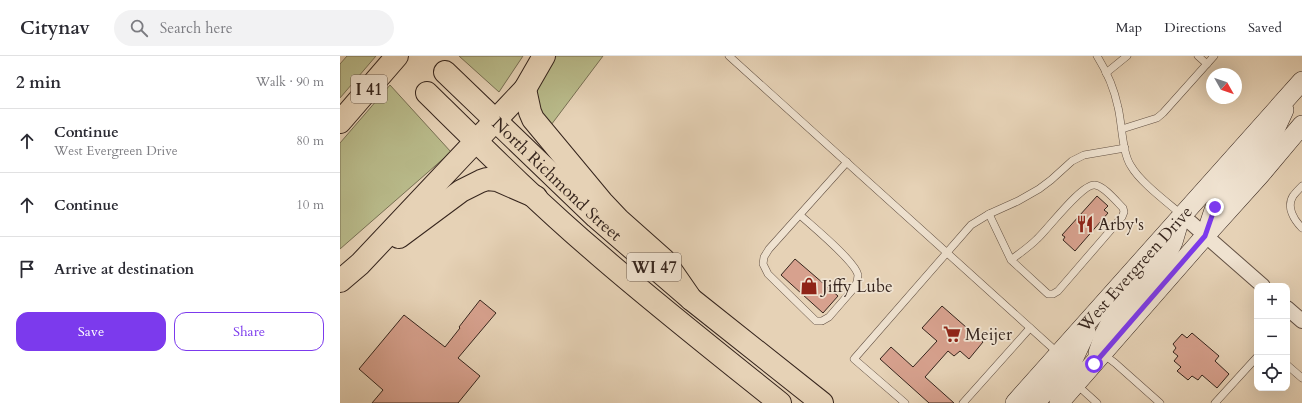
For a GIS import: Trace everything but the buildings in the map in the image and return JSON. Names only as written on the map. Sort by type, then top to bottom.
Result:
[{"type":"main road","name":"I 41","points":[[340,122],[397,56]]},
{"type":"main road","points":[[340,281],[360,264],[525,89],[544,56]]},
{"type":"main road","name":"North Richmond Street","points":[[446,72],[596,217],[691,299],[822,403]]},
{"type":"main road","points":[[525,89],[533,119],[602,202],[619,220],[664,260],[691,299]]},
{"type":"main road","name":"North Richmond Street","points":[[427,93],[476,141],[598,254],[649,298],[780,403]]},
{"type":"main road","points":[[360,264],[385,248],[461,191],[481,181],[487,179],[498,180],[536,197]]},
{"type":"street","name":"West Evergreen Drive","points":[[1015,403],[1302,81]]},
{"type":"street","points":[[1205,236],[1215,207],[1224,191],[1272,136],[1278,125],[1289,96]]},
{"type":"street","name":"West Evergreen Drive","points":[[1059,403],[1260,175],[1302,125]]},
{"type":"street","points":[[1099,359],[1104,335],[1115,314],[1165,258],[1173,242],[1182,214],[1260,283]]},
{"type":"street","points":[[1290,311],[1302,321]]},
{"type":"street","points":[[1035,403],[1072,362],[1094,314]]},
{"type":"lane","points":[[729,56],[1059,354]]},
{"type":"lane","points":[[1097,56],[1111,81],[1118,106],[1126,157],[1130,166],[1182,214]]},
{"type":"lane","points":[[1106,73],[1126,56]]},
{"type":"lane","points":[[1198,56],[1207,64]]},
{"type":"lane","points":[[1122,129],[1157,118],[1214,56]]},
{"type":"lane","points":[[905,403],[854,358],[948,253],[971,225],[988,214],[1018,201],[1039,189],[1072,161],[1084,155],[1125,148]]},
{"type":"lane","points":[[800,215],[849,260],[858,274],[858,283],[855,287],[829,317],[822,321],[816,321],[768,274],[763,264],[764,257],[769,249],[847,162]]},
{"type":"lane","points":[[988,214],[1011,260],[1048,294],[1053,294],[1058,291],[1122,217],[1124,212],[1123,208],[1102,188],[1092,185],[1082,190],[1038,238],[1011,260]]},
{"type":"lane","points":[[1302,186],[1293,197],[1291,206],[1292,214],[1302,228]]},
{"type":"lane","points":[[963,403],[1030,328]]},
{"type":"lane","points":[[1099,359],[1116,364],[1160,403]]},
{"type":"lane","points":[[1215,403],[1254,360]]},
{"type":"lane","points":[[1290,368],[1302,378]]},
{"type":"lane","points":[[1076,384],[1097,403]]},
{"type":"green space","points":[[347,56],[376,56],[340,98],[340,64]]},
{"type":"green space","points":[[459,56],[523,56],[499,92]]},
{"type":"green space","points":[[555,56],[603,56],[548,129],[534,97],[536,90]]},
{"type":"green space","points":[[390,85],[451,152],[340,249],[340,143]]},
{"type":"place","name":"Arby's","points":[[1085,224]]},
{"type":"place","name":"Jiffy Lube","points":[[809,286]]},
{"type":"place","name":"Meijer","points":[[952,334]]},
{"type":"route","points":[[1094,364],[1205,236],[1215,207]]}]
